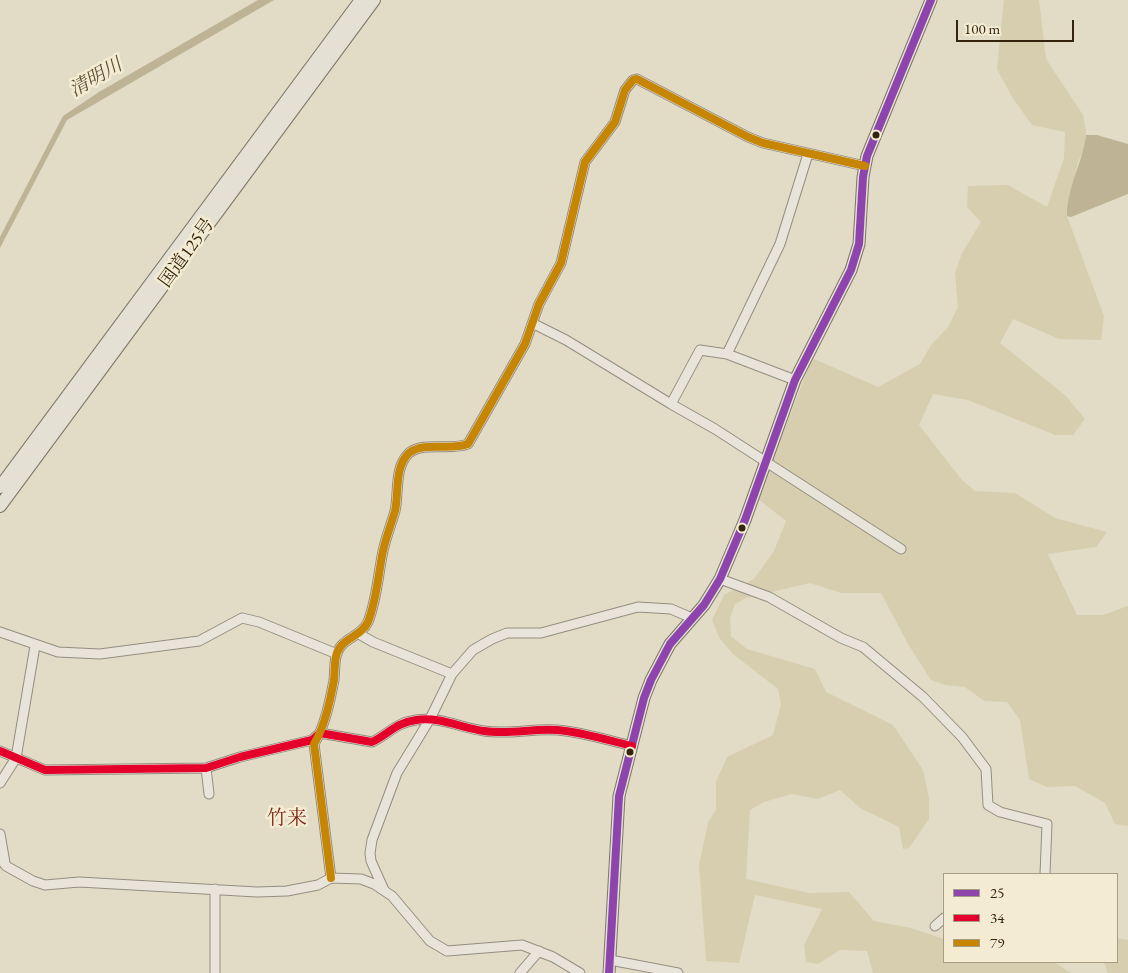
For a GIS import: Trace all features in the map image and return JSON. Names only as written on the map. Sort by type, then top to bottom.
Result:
[{"type":"highway","name":"国道125号","points":[[0,486],[361,0]]},
{"type":"highway","name":"国道125号","points":[[0,506],[374,0]]},
{"type":"main road","points":[[609,973],[618,796],[651,680],[670,644],[692,618],[720,579],[744,520],[795,380],[841,291],[856,257],[861,225],[865,166],[931,0]]},
{"type":"street","points":[[331,878],[314,744],[320,733],[334,681],[337,654],[341,645],[358,634],[367,624],[374,606],[386,536],[395,511],[402,462],[412,451],[423,448],[460,447],[468,444],[525,344],[534,324],[539,304],[553,280],[565,252],[580,174],[585,162],[615,122],[625,90],[633,80],[637,79],[748,137],[808,154],[865,166]]},
{"type":"street","points":[[727,354],[780,244],[808,154]]},
{"type":"street","points":[[534,324],[566,340],[715,429],[901,549]]},
{"type":"street","points":[[671,404],[700,350],[727,354],[795,380]]},
{"type":"street","points":[[720,579],[769,597],[841,638],[863,647],[923,697],[962,737],[986,769],[988,806],[1000,812],[1047,824],[1045,873]]},
{"type":"street","points":[[384,890],[371,861],[372,840],[397,773],[430,719],[452,674],[473,650],[492,639],[507,634],[541,633],[623,609],[638,607],[671,609],[692,618]]},
{"type":"street","points":[[0,632],[35,646],[67,654],[100,654],[199,641],[242,618],[259,622],[337,654]]},
{"type":"street","points":[[358,634],[452,674]]},
{"type":"street","points":[[0,783],[16,758],[35,646]]},
{"type":"street","points":[[320,733],[372,742],[398,725],[416,720],[430,719],[484,731],[530,732],[555,730],[585,734],[632,746]]},
{"type":"street","points":[[0,751],[45,770],[206,768],[240,757],[312,740],[320,733]]},
{"type":"street","points":[[206,768],[209,794]]},
{"type":"street","points":[[0,834],[2,863],[33,881],[45,885],[79,882],[287,891],[318,885],[331,878],[360,879],[384,890],[392,896],[430,941],[447,951],[515,944],[539,951],[580,973]]},
{"type":"street","points":[[215,973],[216,889]]},
{"type":"street","points":[[935,926],[943,919]]},
{"type":"street","points":[[520,973],[539,951]]},
{"type":"street","points":[[610,960],[678,973]]},
{"type":"shaded area","points":[[258,0],[274,0],[67,120],[0,248],[0,237],[63,116],[99,92]]},
{"type":"shaded area","points":[[1004,0],[1039,0],[1046,59],[1083,115],[1086,131],[1085,147],[1078,162],[1067,216],[1104,316],[1101,340],[1059,339],[1013,319],[1000,343],[1066,396],[1085,419],[1073,435],[1055,435],[968,400],[933,394],[919,425],[962,480],[975,491],[1015,493],[1055,518],[1107,532],[1096,547],[1048,554],[1077,615],[1103,615],[1128,606],[1128,826],[1115,824],[1105,803],[1075,786],[1047,787],[1029,779],[1020,720],[1007,702],[984,701],[965,687],[945,685],[931,680],[908,644],[881,593],[841,593],[810,583],[746,598],[735,604],[730,618],[731,636],[747,649],[815,669],[826,692],[893,725],[923,770],[929,798],[929,819],[909,848],[903,849],[899,827],[860,808],[840,790],[818,799],[792,794],[764,802],[750,810],[746,879],[809,893],[849,892],[874,921],[911,928],[943,939],[943,963],[1056,963],[1071,973],[873,973],[867,951],[840,950],[818,964],[806,962],[804,945],[822,909],[755,895],[739,963],[706,961],[699,865],[708,823],[716,809],[716,782],[727,757],[773,735],[781,704],[778,689],[733,654],[720,639],[712,620],[724,595],[754,579],[774,551],[786,521],[758,499],[812,358],[878,387],[920,364],[931,345],[948,327],[958,307],[955,273],[962,253],[981,222],[967,207],[968,186],[1008,185],[1047,207],[1064,158],[1065,132],[1032,125],[1012,97],[997,69]]},
{"type":"shaded area","points":[[1086,135],[1097,135],[1128,144],[1128,194],[1071,217],[1067,216],[1068,205]]},
{"type":"shaded area","points":[[1118,938],[1128,940],[1128,973],[1108,973],[1104,963],[1118,963]]},
{"type":"transit line","name":"25","points":[[609,973],[619,796],[644,698],[651,680],[670,644],[704,605],[720,579],[745,520],[795,380],[851,270],[859,244],[863,177],[867,156],[931,0]]},
{"type":"transit line","name":"79","points":[[331,878],[314,744],[329,705],[339,648],[365,627],[371,613],[383,551],[395,511],[401,466],[404,459],[415,449],[454,447],[468,444],[525,344],[539,304],[561,263],[585,162],[615,122],[625,90],[633,80],[637,79],[763,143],[865,166]]},
{"type":"transit line","name":"34","points":[[0,751],[45,770],[206,768],[240,757],[312,740],[320,733],[372,742],[397,726],[409,721],[424,719],[493,732],[566,731],[632,746]]},
{"type":"district","name":"竹来","points":[[287,819]]},
{"type":"water label","name":"清明川","points":[[96,78]]}]
